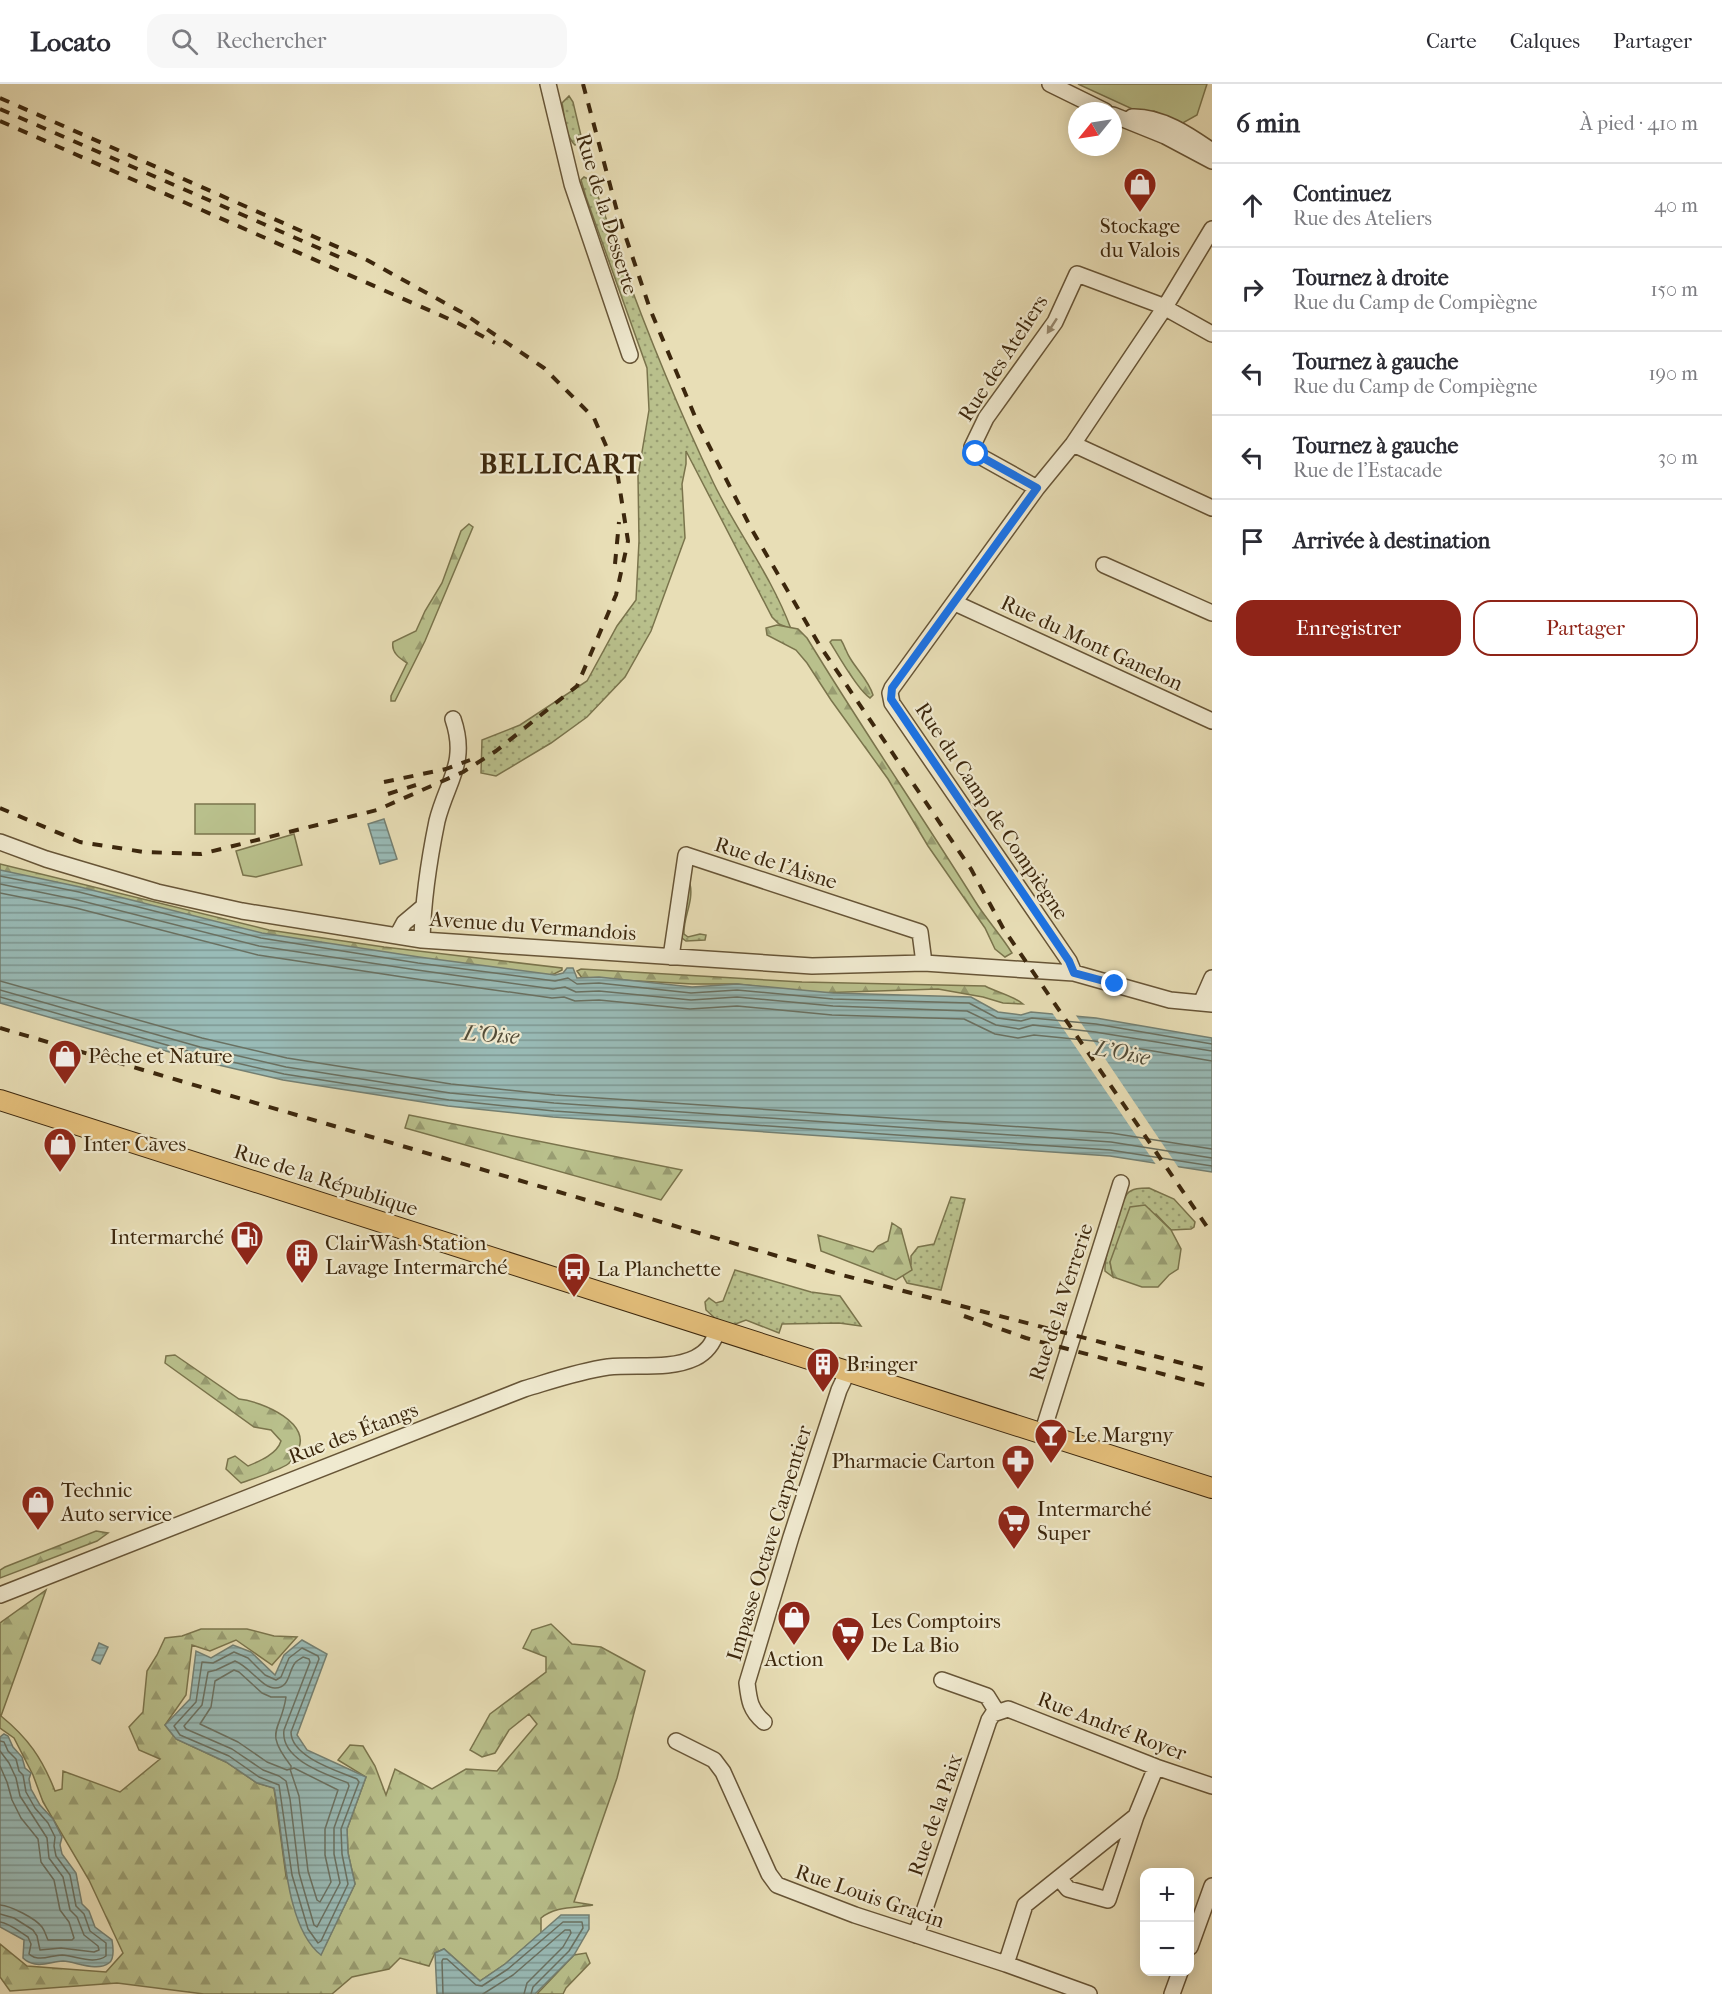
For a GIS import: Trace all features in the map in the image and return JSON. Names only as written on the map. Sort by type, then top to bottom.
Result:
[{"type":"main road","name":"Rue de la République","points":[[0,1100],[1212,1488]]},
{"type":"street","name":"Rue de la Desserte","points":[[548,84],[572,184],[630,355]]},
{"type":"street","points":[[1050,84],[1087,102]]},
{"type":"street","points":[[1122,115],[1163,122],[1195,139],[1212,152]]},
{"type":"street","name":"Rue du Camp de Compiègne","points":[[1074,973],[1063,952],[891,699],[892,688],[1037,488],[1073,444],[1165,307],[1212,229]]},
{"type":"street","name":"Rue des Ateliers","points":[[1037,488],[976,454],[972,447],[986,418],[1055,322],[1077,274],[1165,307],[1212,334]]},
{"type":"street","points":[[1073,444],[1212,508]]},
{"type":"street","points":[[1104,565],[1212,614]]},
{"type":"street","name":"Rue du Mont Ganelon","points":[[955,603],[1212,721]]},
{"type":"street","points":[[422,940],[423,907],[438,820],[458,765],[460,747],[453,719]]},
{"type":"street","name":"Avenue du Vermandois","points":[[0,842],[46,859],[158,892],[243,911],[422,940],[812,966],[924,963],[1074,973],[1170,1000],[1206,1004]]},
{"type":"street","name":"Rue de l'Aisne","points":[[671,957],[686,855],[920,932],[924,963]]},
{"type":"street","points":[[396,936],[404,923],[423,907]]},
{"type":"street","points":[[1206,1004],[1212,978]]},
{"type":"street","name":"Rue de la Verrerie","points":[[1042,1434],[1121,1183]]},
{"type":"street","name":"Rue des Étangs","points":[[0,1595],[524,1389],[564,1377],[607,1368],[673,1365],[695,1358],[712,1346],[717,1331]]},
{"type":"street","name":"Impasse Octave Carpentier","points":[[764,1722],[754,1713],[749,1703],[747,1683],[791,1538],[839,1390],[847,1373]]},
{"type":"street","points":[[942,1680],[987,1696],[997,1712]]},
{"type":"street","name":"Rue André Royer","points":[[997,1712],[1008,1709],[1156,1767],[1212,1786]]},
{"type":"street","name":"Rue de la Paix","points":[[916,1935],[989,1720],[997,1712]]},
{"type":"street","name":"Rue Louis Gracin","points":[[676,1741],[714,1760],[723,1772],[769,1874],[777,1886],[855,1915],[1006,1964],[1089,1994]]},
{"type":"street","points":[[1059,1878],[1068,1889],[1108,1900],[1136,1816],[1156,1767]]},
{"type":"street","points":[[1006,1964],[1025,1905],[1136,1816]]},
{"type":"street","points":[[1194,1936],[1212,1886]]},
{"type":"street","points":[[1172,1994],[1178,1976]]},
{"type":"green space","points":[[1078,84],[1207,84],[1197,115],[1181,124],[1154,111],[1141,113],[1122,104],[1122,102],[1117,102]]},
{"type":"green space","points":[[569,96],[573,102],[582,140],[575,145],[567,131],[562,103]]},
{"type":"green space","points":[[584,177],[590,180],[600,201],[653,344],[714,484],[765,573],[791,629],[779,624],[772,617],[686,451],[682,484],[685,538],[651,631],[625,677],[587,717],[551,743],[496,776],[481,773],[482,740],[520,725],[587,681],[617,626],[636,600],[639,541],[638,476],[649,410],[647,368],[586,197],[581,180]]},
{"type":"green space","points":[[469,524],[473,527],[425,641],[395,701],[391,701],[391,696],[407,663],[394,652],[393,642],[416,631],[442,583],[461,531]]},
{"type":"green space","points":[[777,625],[798,629],[807,638],[979,908],[1012,953],[1005,957],[995,949],[985,928],[928,846],[888,779],[807,663],[796,650],[767,635],[766,628]]},
{"type":"green space","points":[[841,640],[871,690],[873,695],[870,698],[848,672],[830,642]]},
{"type":"green space","points":[[195,804],[255,804],[255,834],[195,834]]},
{"type":"green space","points":[[294,834],[302,865],[256,877],[243,875],[236,851]]},
{"type":"green space","points":[[0,864],[269,930],[384,947],[562,968],[562,970],[546,978],[273,941],[0,871]]},
{"type":"green space","points":[[690,884],[691,897],[684,934],[688,937],[706,935],[705,940],[686,941],[682,938],[681,932]]},
{"type":"green space","points":[[581,969],[802,982],[985,986],[1023,1004],[1003,1003],[938,989],[817,993],[737,984],[582,978],[577,971]]},
{"type":"green space","points":[[409,1115],[682,1170],[661,1200],[405,1128]]},
{"type":"green space","points":[[1149,1188],[1174,1199],[1195,1222],[1194,1227],[1171,1230],[1156,1214],[1110,1262],[1113,1277],[1105,1271],[1105,1264],[1120,1208],[1129,1192]]},
{"type":"green space","points":[[951,1197],[965,1199],[941,1290],[907,1283],[903,1276],[904,1269],[911,1264],[911,1256],[918,1247],[934,1244]]},
{"type":"green space","points":[[1145,1205],[1171,1230],[1181,1249],[1178,1269],[1158,1287],[1142,1287],[1113,1277],[1110,1262],[1130,1207]]},
{"type":"green space","points":[[892,1223],[901,1229],[912,1270],[896,1280],[821,1251],[818,1235],[873,1252],[878,1246],[888,1241]]},
{"type":"green space","points":[[735,1270],[811,1292],[840,1296],[861,1326],[839,1323],[782,1324],[779,1333],[746,1320],[733,1325],[716,1319],[706,1310],[705,1302],[709,1298],[716,1303],[723,1301]]},
{"type":"green space","points":[[175,1355],[239,1399],[272,1409],[293,1424],[299,1433],[300,1442],[289,1463],[273,1472],[241,1483],[226,1469],[228,1459],[235,1456],[248,1466],[276,1450],[281,1441],[271,1430],[254,1427],[165,1363],[166,1356]]},
{"type":"green space","points":[[96,1531],[108,1533],[97,1541],[0,1578],[0,1570],[5,1567]]},
{"type":"green space","points":[[46,1590],[1,1716],[33,1749],[45,1768],[55,1791],[62,1789],[63,1771],[120,1792],[160,1759],[139,1750],[129,1727],[143,1712],[147,1671],[165,1638],[182,1636],[201,1629],[247,1629],[274,1636],[297,1637],[272,1665],[236,1640],[210,1651],[192,1645],[186,1695],[165,1725],[176,1739],[226,1762],[257,1783],[274,1788],[286,1876],[321,1954],[355,1884],[348,1853],[347,1829],[366,1777],[338,1760],[350,1745],[363,1746],[375,1766],[386,1795],[395,1769],[432,1789],[466,1769],[497,1771],[537,1724],[529,1714],[509,1730],[495,1753],[482,1757],[470,1750],[490,1714],[546,1672],[546,1657],[523,1648],[532,1630],[551,1624],[572,1644],[601,1647],[645,1671],[617,1778],[574,1902],[593,1905],[559,1909],[541,1918],[541,1933],[505,1964],[480,1981],[444,1949],[435,1953],[429,1966],[400,1958],[389,1969],[352,1977],[332,1994],[204,1994],[117,1983],[10,1991],[0,1977],[0,1944],[27,1966],[106,1972],[123,1953],[89,1880],[43,1802],[33,1775],[14,1738],[0,1728],[0,1623]]},
{"type":"green space","points":[[586,1953],[590,1963],[563,1994],[537,1994],[574,1955]]},
{"type":"water","points":[[384,819],[397,859],[380,864],[368,824]]},
{"type":"water","name":"L'Oise","points":[[0,870],[80,887],[262,933],[419,957],[555,975],[563,973],[567,968],[573,968],[577,978],[599,977],[692,987],[737,984],[833,993],[971,997],[998,1012],[1021,1015],[1031,1012],[1096,1018],[1212,1038],[1212,1172],[1110,1156],[553,1117],[448,1106],[283,1080],[197,1060],[0,1003]]},
{"type":"water","points":[[302,1640],[327,1654],[297,1735],[307,1750],[366,1777],[347,1829],[348,1853],[355,1884],[321,1955],[308,1941],[292,1901],[274,1788],[257,1783],[226,1762],[176,1739],[165,1725],[190,1699],[196,1651],[211,1658],[233,1645],[251,1652],[275,1675],[284,1655]]},
{"type":"water","points":[[99,1643],[108,1647],[100,1664],[92,1660]]},
{"type":"water","points":[[4,1734],[8,1736],[13,1747],[22,1757],[25,1768],[31,1773],[29,1779],[31,1789],[40,1805],[53,1819],[62,1837],[60,1845],[62,1854],[76,1873],[82,1904],[89,1911],[95,1927],[112,1940],[112,1959],[104,1966],[93,1967],[63,1961],[31,1963],[23,1958],[24,1940],[0,1927],[0,1737]]},
{"type":"water","points":[[561,1915],[589,1915],[589,1929],[574,1955],[535,1994],[437,1994],[435,1953],[444,1949],[480,1981],[505,1964]]},
{"type":"pier","points":[[1051,1011],[1075,1014],[1180,1170],[1157,1166]]},
{"type":"railway","points":[[583,84],[617,211],[650,309],[699,426],[752,530],[820,646],[971,869],[1003,928],[1212,1234]]},
{"type":"railway","points":[[0,98],[367,260],[463,313],[544,368],[594,418],[617,471],[628,541],[616,595],[577,686],[496,751],[463,772],[377,810],[201,854],[144,852],[80,842],[0,808]]},
{"type":"railway","points":[[0,109],[346,260]]},
{"type":"railway","points":[[0,121],[458,323],[495,343]]},
{"type":"railway","points":[[615,564],[619,522]]},
{"type":"railway","points":[[384,782],[446,769],[470,760]]},
{"type":"railway","points":[[388,794],[416,785]]},
{"type":"railway","points":[[0,1028],[842,1275],[1212,1371]]},
{"type":"railway","points":[[964,1316],[1026,1338],[1212,1387]]},
{"type":"place","name":"Stockage du Valois","points":[[1140,213]]},
{"type":"place","name":"Pêche et Nature","points":[[65,1085]]},
{"type":"place","name":"Inter Caves","points":[[60,1173]]},
{"type":"place","name":"Intermarché","points":[[247,1266]]},
{"type":"place","name":"ClairWash Station Lavage Intermarché","points":[[302,1284]]},
{"type":"place","name":"La Planchette","points":[[574,1298]]},
{"type":"place","name":"Bringer","points":[[823,1393]]},
{"type":"place","name":"Le Margny","points":[[1051,1464]]},
{"type":"place","name":"Pharmacie Carton","points":[[1018,1490]]},
{"type":"place","name":"Technic Auto service","points":[[38,1531]]},
{"type":"place","name":"Intermarché Super","points":[[1014,1550]]},
{"type":"place","name":"Action","points":[[794,1646]]},
{"type":"place","name":"Les Comptoirs De La Bio","points":[[848,1662]]},
{"type":"district","name":"BELLICART","points":[[561,464]]},
{"type":"route","points":[[976,454],[1037,488],[892,688],[891,699],[1069,961],[1074,973],[1115,984]]}]
